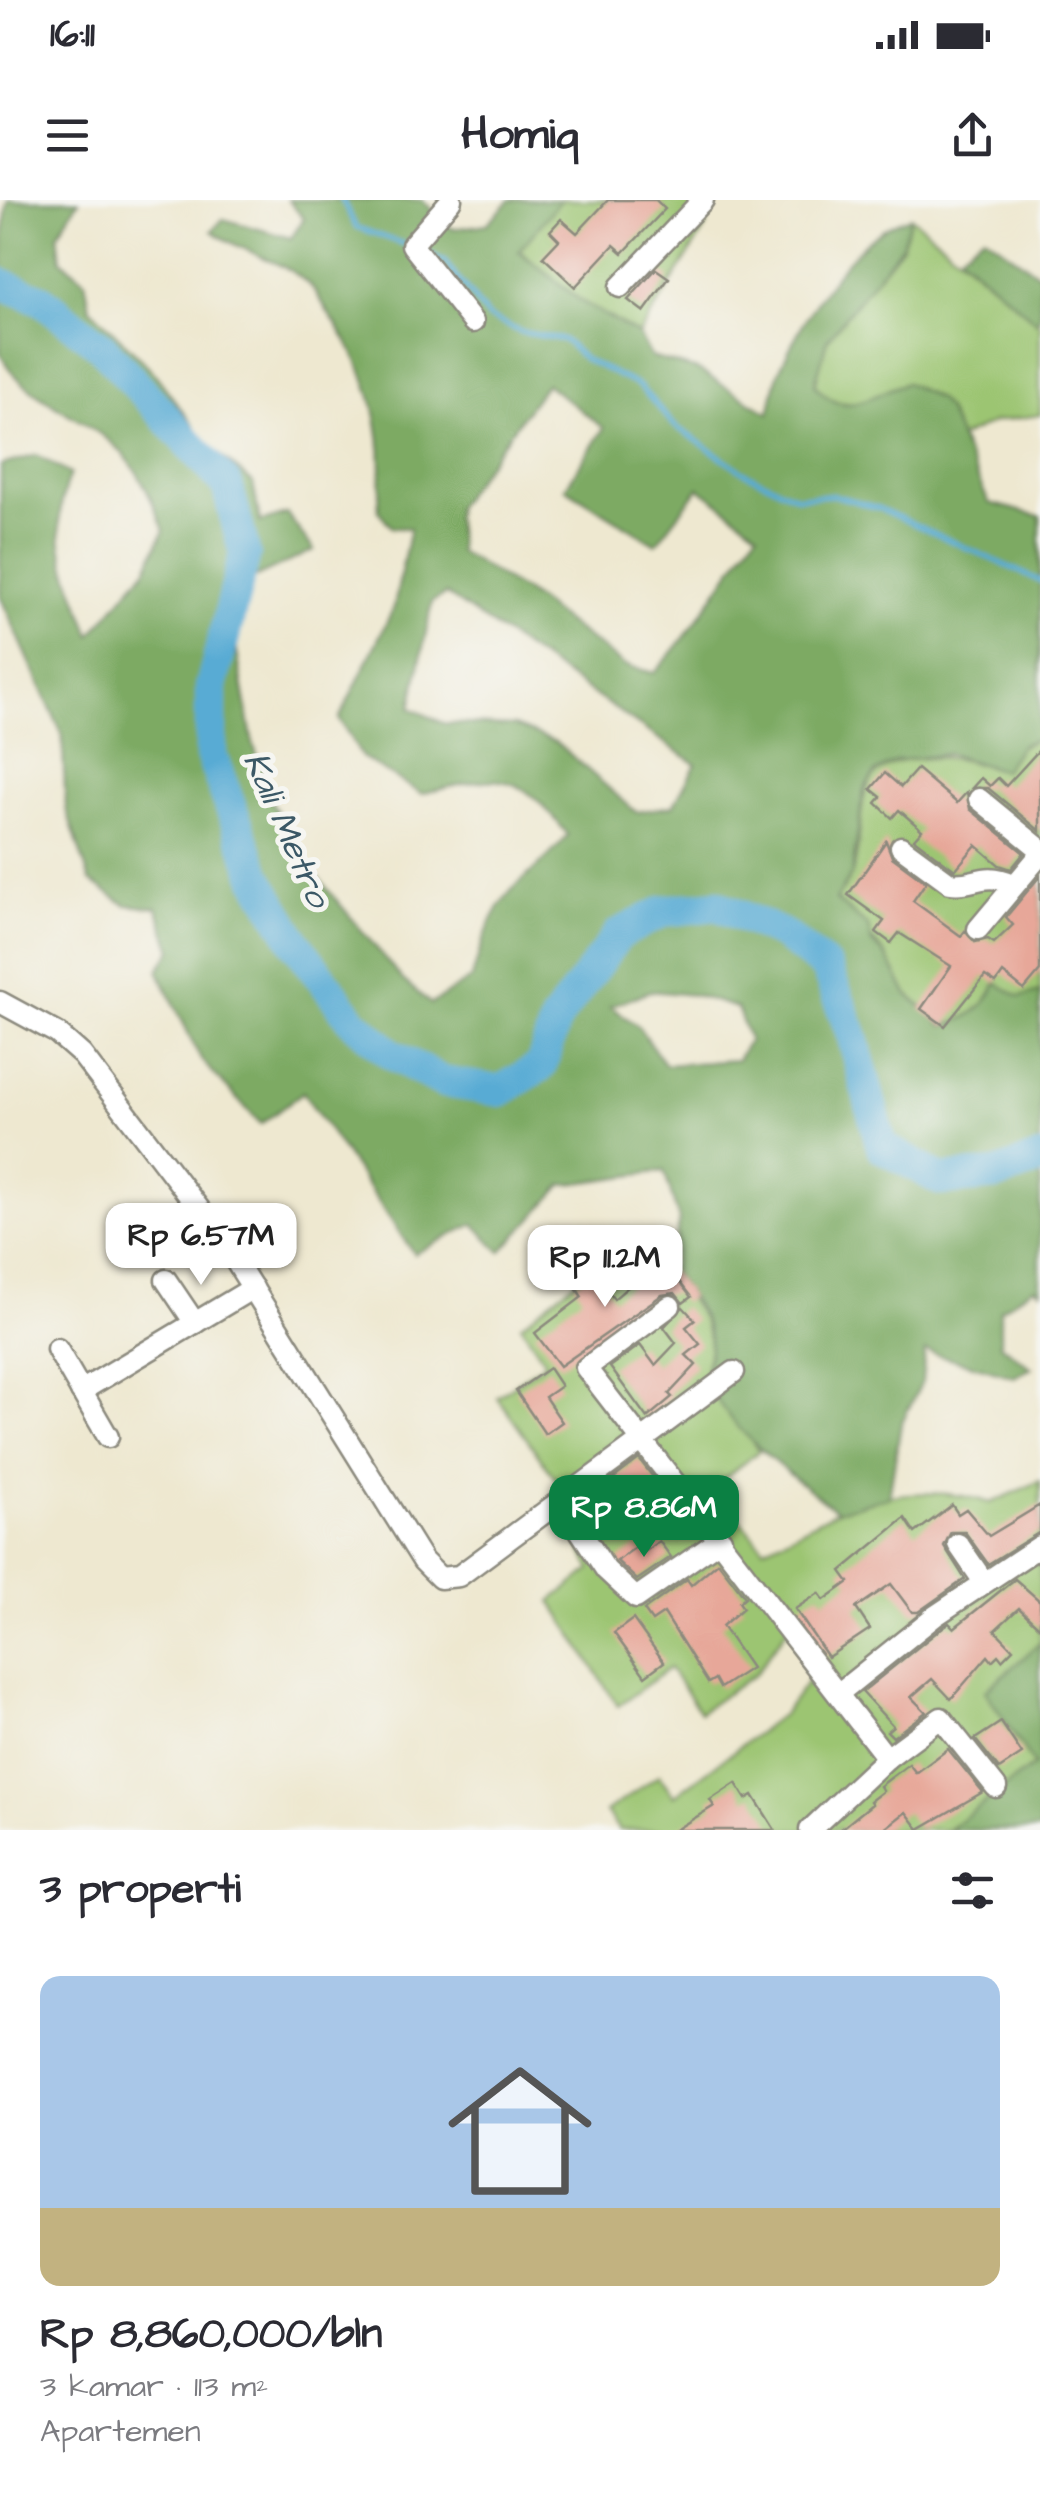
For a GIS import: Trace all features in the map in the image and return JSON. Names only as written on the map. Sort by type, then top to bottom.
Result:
[{"type":"street","points":[[451,200],[412,245],[472,322]]},
{"type":"street","points":[[620,287],[703,200]]},
{"type":"street","points":[[978,929],[1040,852],[979,799]]},
{"type":"street","points":[[901,848],[950,883],[983,876],[1013,884]]},
{"type":"street","points":[[0,1002],[57,1033],[82,1055],[222,1239],[434,1574],[446,1579],[458,1576],[734,1372]]},
{"type":"street","points":[[166,1280],[195,1323]]},
{"type":"street","points":[[81,1391],[253,1288]]},
{"type":"street","points":[[670,1306],[586,1368],[887,1758]]},
{"type":"street","points":[[57,1349],[108,1437]]},
{"type":"street","points":[[561,1502],[606,1570],[636,1598],[720,1538]]},
{"type":"street","points":[[958,1544],[984,1582]]},
{"type":"street","points":[[839,1693],[984,1582],[1040,1546]]},
{"type":"street","points":[[810,1830],[887,1758],[941,1718],[996,1787]]},
{"type":"green space","points":[[8,200],[79,200],[58,234],[61,260],[85,280],[90,308],[152,370],[208,445],[253,483],[260,522],[287,514],[314,550],[245,582],[230,612],[252,739],[272,803],[310,868],[403,980],[431,1004],[472,978],[487,932],[503,900],[568,835],[534,797],[504,782],[488,780],[421,794],[362,757],[339,719],[394,607],[410,528],[392,528],[378,510],[381,457],[374,407],[357,360],[319,297],[296,275],[212,231],[223,219],[291,238],[304,219],[288,200],[422,200],[452,229],[487,224],[510,200],[561,200],[519,251],[581,301],[639,335],[651,357],[698,370],[769,413],[777,378],[817,300],[870,239],[911,217],[902,245],[827,340],[815,385],[826,396],[848,404],[907,383],[938,399],[947,410],[989,503],[1040,516],[1040,738],[1021,745],[1003,771],[948,754],[897,761],[876,772],[864,789],[852,874],[836,900],[868,926],[872,943],[886,955],[907,994],[944,1026],[976,1011],[996,983],[1020,997],[1040,992],[1040,1291],[1034,1287],[1000,1310],[1000,1344],[1032,1368],[1014,1377],[925,1351],[922,1382],[901,1424],[889,1497],[837,1511],[763,1451],[727,1414],[706,1377],[710,1346],[706,1326],[671,1271],[679,1220],[664,1171],[563,1185],[501,1252],[474,1224],[414,1254],[303,1092],[261,1124],[201,1060],[158,970],[172,950],[157,908],[126,905],[90,881],[66,809],[62,734],[0,596],[1,465],[37,455],[70,474],[63,496],[60,536],[63,556],[91,635],[147,568],[164,530],[143,484],[122,453],[100,434],[34,392],[19,379],[0,352]],"holes":[[[546,384],[604,428],[565,488],[656,544],[699,488],[758,532],[654,673],[624,665],[526,592],[459,552],[455,508]],[[446,594],[696,764],[673,806],[636,812],[556,742],[515,726],[443,723],[411,708],[432,602]],[[650,991],[694,995],[737,1008],[749,1040],[737,1060],[665,1065],[638,1026],[610,1006]]]},
{"type":"green space","points":[[561,200],[705,200],[707,225],[639,335],[581,301],[518,250]]},
{"type":"green space","points":[[911,217],[1040,324],[1040,415],[994,422],[957,439],[947,410],[916,387],[849,403],[838,402],[815,385],[827,340],[902,246]]},
{"type":"green space","points":[[984,235],[1040,275],[1040,317],[1036,322],[959,255]]},
{"type":"green space","points":[[1040,738],[1040,992],[1020,997],[996,983],[976,1011],[945,1026],[907,994],[886,955],[836,900],[852,873],[863,800],[878,773],[893,764],[940,758],[977,764]]},
{"type":"green space","points":[[635,1233],[671,1271],[702,1318],[711,1343],[706,1376],[759,1451],[712,1488],[764,1548],[835,1512],[872,1499],[933,1493],[991,1503],[1040,1481],[1040,1643],[1019,1663],[1035,1764],[948,1830],[619,1830],[606,1812],[659,1775],[674,1796],[783,1714],[818,1667],[787,1629],[755,1674],[700,1712],[669,1668],[618,1706],[551,1601],[591,1570],[577,1542],[570,1499],[497,1397],[545,1362],[521,1325]]},
{"type":"green space","points":[[1040,1643],[1040,1830],[948,1830],[1034,1765],[985,1691]]},
{"type":"building","points":[[608,200],[656,200],[665,209],[623,253],[614,245],[575,287],[543,257],[559,240],[550,231],[561,219],[577,233]]},
{"type":"building","points":[[656,269],[669,278],[644,312],[628,300]]},
{"type":"building","points":[[1040,749],[1040,831],[988,788],[972,788],[981,778],[990,786],[998,778],[1006,786]]},
{"type":"building","points":[[917,769],[957,803],[967,792],[970,809],[1024,853],[1011,869],[999,865],[976,845],[955,870],[914,839],[922,830],[899,810],[892,818],[876,803],[881,797],[871,789],[885,773],[901,787]]},
{"type":"building","points":[[886,841],[892,857],[926,882],[913,901],[961,936],[965,931],[975,942],[988,939],[994,943],[1013,925],[1006,917],[1040,876],[1040,971],[1024,990],[1003,973],[996,983],[985,976],[945,1026],[921,1009],[951,966],[899,933],[891,943],[876,932],[884,921],[848,895]]},
{"type":"building","points":[[648,1256],[663,1277],[671,1271],[691,1297],[683,1303],[675,1293],[662,1295],[560,1366],[535,1333],[582,1297],[574,1285],[594,1271],[614,1299],[636,1280],[629,1271]]},
{"type":"building","points":[[683,1307],[695,1320],[686,1327],[700,1344],[686,1355],[696,1365],[669,1394],[672,1397],[647,1418],[610,1367],[640,1345],[655,1365],[676,1343],[664,1327]]},
{"type":"building","points":[[549,1368],[561,1386],[545,1397],[562,1422],[545,1434],[516,1391]]},
{"type":"building","points":[[639,1459],[681,1513],[678,1515],[674,1510],[659,1522],[639,1496],[602,1516],[589,1497]]},
{"type":"building","points":[[952,1505],[958,1514],[966,1509],[989,1536],[1040,1505],[1040,1532],[988,1564],[965,1532],[951,1532],[944,1546],[965,1579],[918,1612],[912,1612],[891,1584],[856,1608],[870,1629],[828,1657],[795,1609],[819,1593],[824,1600],[849,1582],[841,1571],[905,1518],[915,1533]]},
{"type":"building","points":[[659,1541],[671,1557],[637,1580],[617,1561],[637,1546],[643,1553]]},
{"type":"building","points":[[718,1562],[745,1597],[739,1602],[743,1608],[722,1626],[751,1668],[720,1688],[715,1679],[708,1683],[664,1613],[652,1621],[644,1610],[687,1579],[691,1585]]},
{"type":"building","points":[[1015,1579],[1040,1601],[1040,1628],[1019,1608],[995,1630],[1013,1649],[1002,1660],[998,1655],[992,1661],[988,1656],[951,1699],[932,1679],[911,1697],[926,1712],[893,1737],[887,1731],[893,1726],[862,1692],[943,1627],[949,1623],[954,1628]]},
{"type":"building","points":[[633,1619],[664,1662],[645,1676],[614,1633]]},
{"type":"building","points":[[1001,1722],[1022,1754],[999,1769],[975,1739]]},
{"type":"building","points":[[948,1749],[983,1792],[919,1829],[906,1812],[883,1830],[840,1830],[872,1804],[870,1801],[883,1791],[880,1786],[909,1764],[916,1773]]},
{"type":"building","points":[[736,1783],[746,1799],[753,1795],[775,1830],[675,1830],[714,1806],[710,1800]]},
{"type":"waterway","points":[[342,200],[356,227],[404,244]]},
{"type":"waterway","points":[[428,253],[444,261],[488,317],[521,332],[564,340],[584,359],[639,386],[675,426],[745,473],[797,497],[833,495],[878,508],[1040,581]]},
{"type":"waterway","name":"Kali Metro","points":[[0,283],[42,300],[102,347],[227,485],[245,554],[211,687],[211,755],[258,879],[296,943],[353,1021],[391,1054],[443,1082],[500,1091],[541,1066],[556,1019],[619,934],[664,911],[717,905],[782,934],[826,967],[852,1034],[882,1147],[941,1180],[997,1175],[1040,1159]]}]
